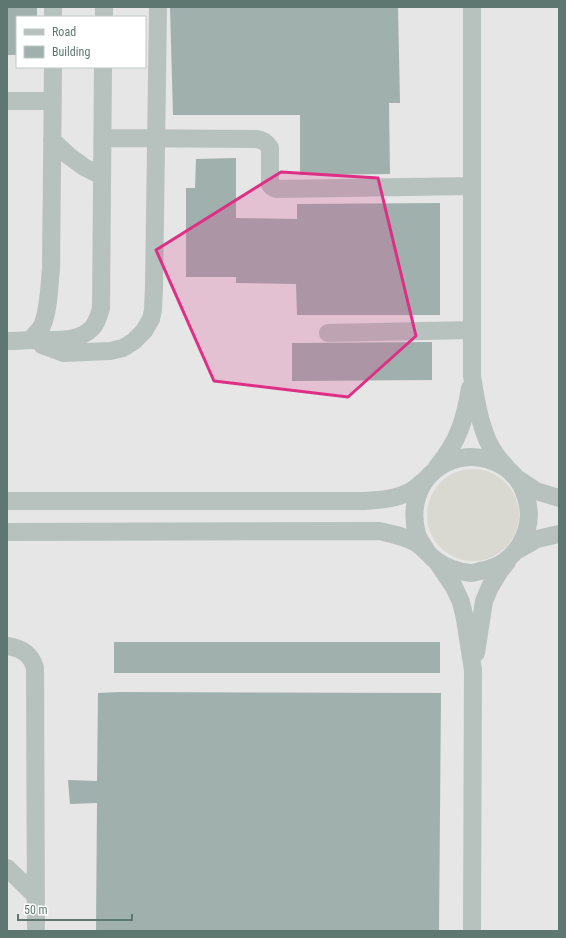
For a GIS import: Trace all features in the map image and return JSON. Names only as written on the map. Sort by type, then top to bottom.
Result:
[{"type":"street","points":[[30,340],[64,353],[110,351],[123,348],[134,341],[144,331],[154,310],[158,7]]},
{"type":"street","points":[[7,501],[384,500],[398,497],[414,490],[430,475],[447,455],[457,438],[466,410],[472,376],[472,7]]},
{"type":"street","points":[[7,341],[74,339],[86,334],[93,328],[98,318],[101,308],[103,68]]},
{"type":"street","points":[[30,340],[41,327],[44,318],[48,299],[51,270],[52,101],[56,70]]},
{"type":"street","points":[[7,101],[52,101]]},
{"type":"street","points":[[103,138],[262,140],[267,143],[270,148],[270,185],[272,188],[276,189],[472,186]]},
{"type":"street","points":[[52,140],[69,156],[84,167],[102,176]]},
{"type":"street","points":[[328,333],[472,330]]},
{"type":"street","points":[[472,376],[478,407],[487,439],[496,455],[512,473],[524,491],[529,506],[529,522],[524,537],[498,572],[484,601],[473,670],[472,931]]},
{"type":"street","points":[[473,670],[461,602],[454,587],[417,535],[414,516],[417,496],[430,475],[448,462],[463,457],[479,457],[494,461],[536,491],[559,498]]},
{"type":"street","points":[[7,532],[379,531],[406,538],[418,544],[431,556],[452,570],[472,573],[491,569],[537,539],[559,534]]},
{"type":"street","points":[[7,646],[21,649],[28,654],[33,660],[35,668],[36,931]]},
{"type":"street","points":[[7,868],[36,896]]},
{"type":"highlighted area","points":[[281,172],[378,178],[416,336],[348,397],[214,381],[156,250]]},
{"type":"shaded area","points":[[7,7],[559,7],[559,931],[7,931]]},
{"type":"shaded area","points":[[473,469],[491,473],[505,483],[515,497],[519,515],[515,533],[505,547],[491,557],[473,561],[455,557],[441,547],[431,533],[427,515],[431,497],[441,483],[455,473]]},
{"type":"building","points":[[7,7],[37,7],[37,16],[16,16],[16,55],[7,55]]},
{"type":"building","points":[[170,7],[398,7],[400,103],[389,103],[390,174],[300,175],[300,115],[173,115]]},
{"type":"building","points":[[236,158],[236,218],[297,219],[297,204],[440,203],[440,315],[297,315],[296,284],[236,283],[236,277],[186,277],[186,188],[195,188],[196,159]]},
{"type":"building","points":[[432,342],[432,380],[292,381],[292,343]]},
{"type":"building","points":[[114,642],[440,642],[440,673],[114,673]]},
{"type":"building","points":[[98,693],[441,693],[439,931],[96,931],[97,803],[70,804],[68,780],[97,781]]}]
